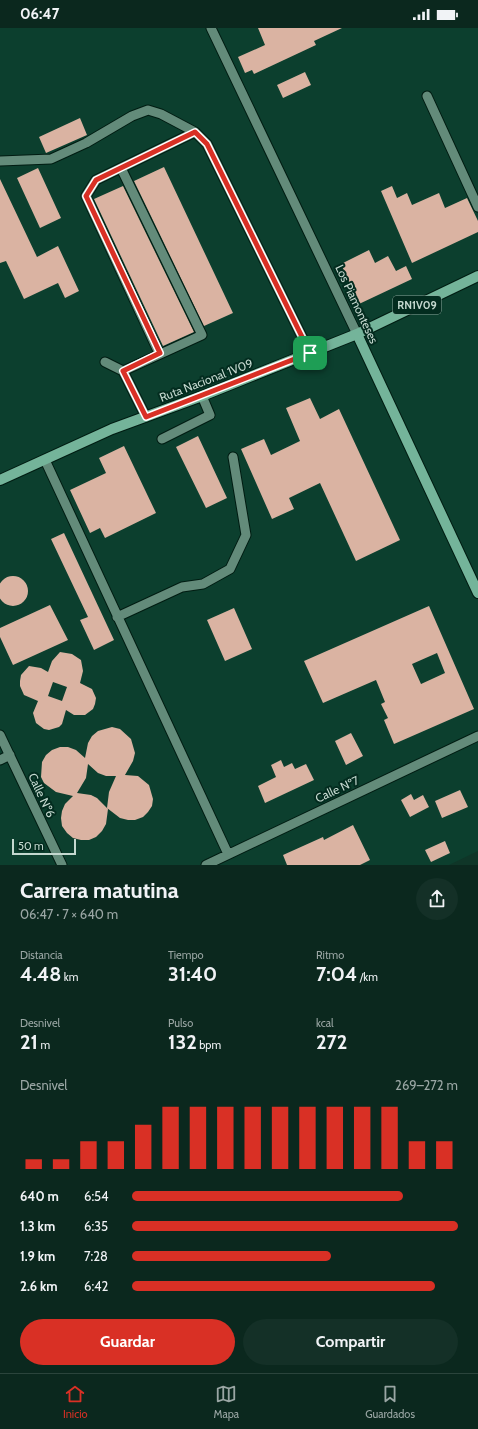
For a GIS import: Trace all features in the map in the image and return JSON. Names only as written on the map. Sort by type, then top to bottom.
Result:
[{"type":"main road","name":"RN1V09","points":[[357,334],[478,276]]},
{"type":"main road","name":"Ruta Nacional 1V09","points":[[0,480],[112,430],[357,334]]},
{"type":"main road","name":"Los Piamonteses","points":[[357,334],[478,593]]},
{"type":"street","name":"Los Piamonteses","points":[[211,28],[357,334]]},
{"type":"street","points":[[427,96],[478,207]]},
{"type":"street","points":[[0,161],[51,159],[86,143],[132,116],[148,110],[161,114],[195,132],[207,144],[310,353]]},
{"type":"street","points":[[160,353],[86,196],[96,180],[195,132]]},
{"type":"street","points":[[121,168],[202,335],[123,371]]},
{"type":"street","points":[[105,362],[123,371],[146,417]]},
{"type":"street","points":[[162,438],[210,415],[202,396]]},
{"type":"street","points":[[117,617],[182,587],[203,584],[230,570],[246,535],[233,457]]},
{"type":"street","points":[[44,460],[228,854]]},
{"type":"street","name":"Calle Nº6","points":[[0,734],[62,865]]},
{"type":"street","name":"Calle Nº7","points":[[206,865],[478,736]]},
{"type":"street","points":[[0,760],[10,755]]},
{"type":"shaded area","points":[[0,28],[478,28],[478,851],[449,865],[0,865]]},
{"type":"building","points":[[258,28],[342,28],[314,41],[316,45],[254,74],[252,70],[245,73],[238,57],[265,45]]},
{"type":"building","points":[[305,72],[311,85],[283,98],[277,85]]},
{"type":"building","points":[[80,118],[87,135],[46,153],[39,137]]},
{"type":"building","points":[[164,167],[233,313],[204,326],[134,181]]},
{"type":"building","points":[[38,168],[61,218],[40,228],[17,178]]},
{"type":"building","points":[[0,179],[37,257],[58,246],[79,291],[65,298],[58,283],[24,299],[6,261],[0,263]]},
{"type":"building","points":[[123,186],[194,332],[163,346],[94,199]]},
{"type":"building","points":[[392,186],[397,198],[407,193],[412,205],[439,193],[445,208],[467,198],[478,221],[478,232],[412,263],[381,191]]},
{"type":"building","points":[[369,250],[375,263],[388,256],[396,271],[406,266],[412,279],[359,304],[341,264]]},
{"type":"building","points":[[310,398],[320,419],[339,409],[400,540],[356,561],[320,483],[289,498],[294,509],[272,519],[241,449],[264,439],[271,455],[300,441],[286,408]]},
{"type":"building","points":[[198,436],[227,498],[206,508],[176,447]]},
{"type":"building","points":[[124,446],[156,513],[105,538],[100,528],[90,533],[70,490],[106,473],[99,458]]},
{"type":"building","points":[[64,533],[114,640],[94,650],[80,620],[88,617],[51,539]]},
{"type":"building","points":[[7,577],[19,577],[27,585],[27,597],[19,605],[7,605],[-1,597],[-1,585]]},
{"type":"building","points":[[50,605],[68,640],[13,665],[0,637],[0,628]]},
{"type":"building","points":[[429,606],[474,709],[394,744],[384,720],[388,718],[381,704],[385,702],[376,680],[323,703],[304,661]],"holes":[[[437,653],[445,673],[421,684],[412,664]]]},
{"type":"building","points":[[234,608],[252,649],[225,661],[207,620]]},
{"type":"building","points":[[60,652],[72,654],[81,660],[83,671],[80,683],[92,689],[96,698],[93,709],[85,715],[74,715],[66,710],[62,724],[59,727],[49,730],[44,729],[36,723],[33,713],[38,701],[24,695],[20,686],[20,681],[21,675],[29,666],[41,668],[48,672],[52,661]],"holes":[[[53,682],[67,687],[62,701],[48,696]]]},
{"type":"building","points":[[112,727],[120,729],[131,739],[135,753],[133,761],[125,775],[138,776],[149,785],[153,799],[152,806],[148,812],[143,817],[135,820],[120,818],[107,808],[106,824],[96,837],[89,840],[73,838],[62,826],[61,818],[65,804],[73,796],[56,792],[44,783],[41,777],[42,762],[46,755],[52,750],[60,747],[68,747],[76,750],[85,758],[88,743],[92,736],[98,731]],"holes":[[[88,764],[98,773],[106,776],[116,776],[109,792],[107,808],[97,798],[91,795],[77,793],[86,778]]]},
{"type":"building","points":[[351,733],[363,756],[346,765],[335,741]]},
{"type":"building","points":[[281,760],[284,767],[292,763],[295,769],[306,764],[314,780],[265,803],[258,786],[276,777],[271,765]]},
{"type":"building","points":[[460,790],[468,807],[442,818],[435,801]]},
{"type":"building","points":[[411,794],[414,800],[423,795],[429,807],[410,817],[401,800]]},
{"type":"building","points":[[353,825],[370,860],[360,865],[287,865],[283,855],[323,837],[324,840]]},
{"type":"building","points":[[445,841],[450,853],[431,862],[425,850]]},
{"type":"route","points":[[195,132],[207,144],[310,353],[146,417],[123,371],[160,353],[86,196],[96,180],[195,132]]}]
